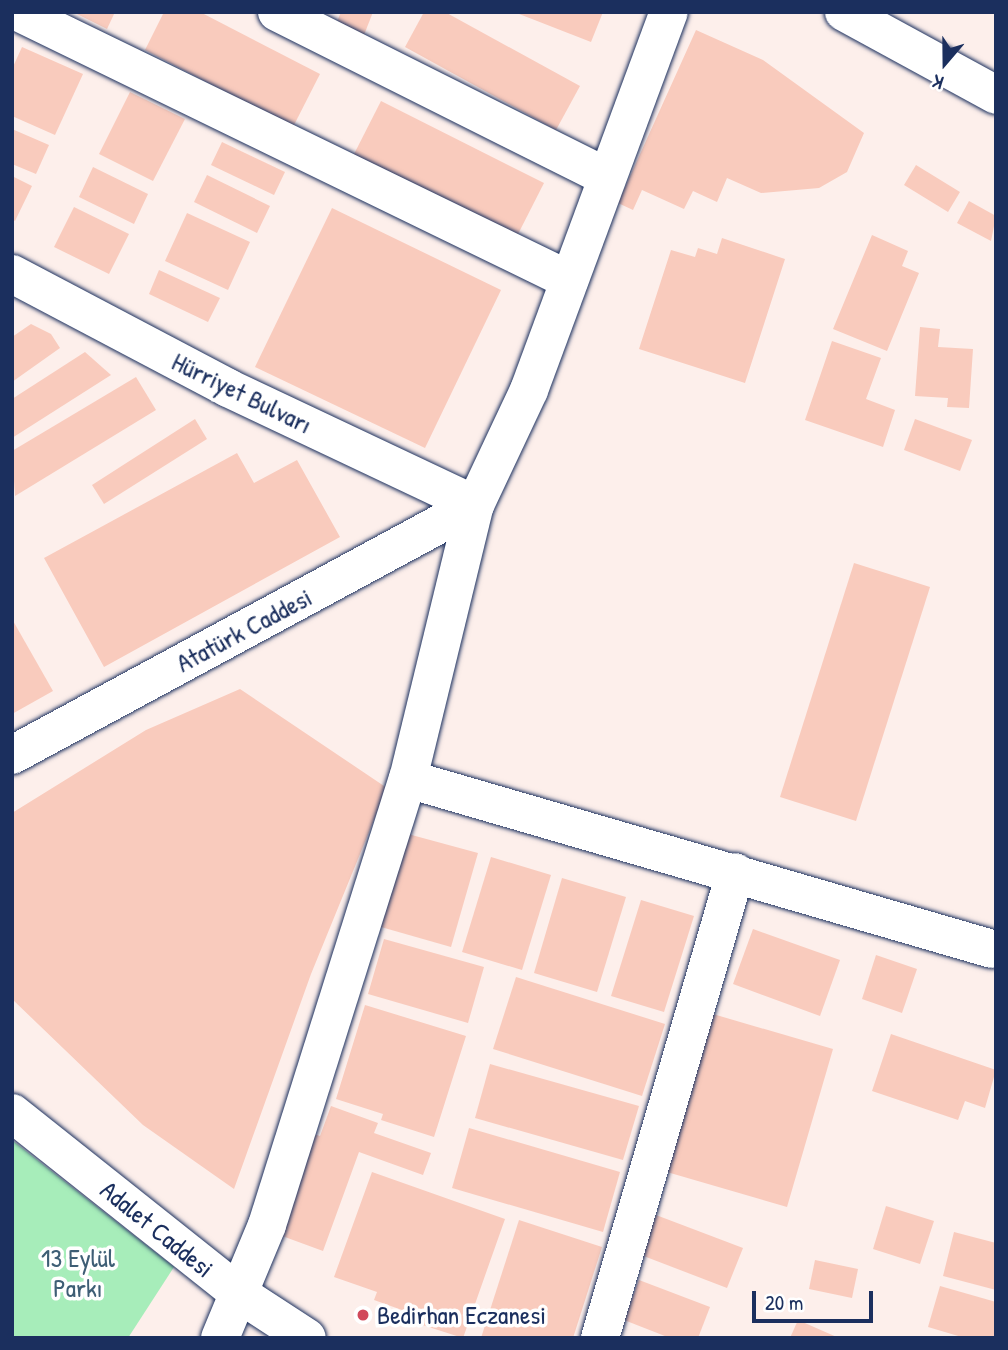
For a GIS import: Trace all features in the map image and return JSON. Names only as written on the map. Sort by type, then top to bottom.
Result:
[{"type":"street","points":[[18,12],[569,280]]},
{"type":"street","points":[[277,12],[606,176]]},
{"type":"street","points":[[220,1338],[267,1225],[408,779],[475,505],[528,390],[669,12]]},
{"type":"street","points":[[844,12],[877,25],[996,95]]},
{"type":"street","name":"Hürriyet Bulvarı","points":[[12,274],[228,388],[475,505]]},
{"type":"street","name":"Atatürk Caddesi","points":[[12,755],[475,505]]},
{"type":"street","points":[[408,779],[735,872],[992,949]]},
{"type":"street","points":[[600,1338],[735,872]]},
{"type":"street","name":"Adalet Caddesi","points":[[12,1113],[238,1293],[307,1338]]},
{"type":"green space","name":"13 Eylül Parkı","points":[[12,1140],[174,1267],[128,1338],[12,1338]]},
{"type":"building","points":[[73,12],[115,12],[107,29]]},
{"type":"building","points":[[164,12],[200,12],[320,74],[293,127],[145,50]]},
{"type":"building","points":[[341,12],[373,12],[364,35],[336,24]]},
{"type":"building","points":[[424,12],[445,12],[580,86],[556,130],[405,47]]},
{"type":"building","points":[[514,12],[603,12],[591,42]]},
{"type":"building","points":[[696,30],[763,60],[864,133],[847,172],[819,188],[761,193],[727,178],[717,202],[693,191],[684,209],[642,190],[633,210],[618,203]]},
{"type":"building","points":[[22,47],[83,74],[55,135],[12,116],[12,69]]},
{"type":"building","points":[[130,92],[185,119],[153,181],[99,154]]},
{"type":"building","points":[[381,101],[544,183],[514,242],[351,160]]},
{"type":"building","points":[[12,129],[49,145],[36,174],[12,164]]},
{"type":"building","points":[[222,142],[285,172],[274,195],[211,165]]},
{"type":"building","points":[[916,165],[960,192],[948,212],[904,185]]},
{"type":"building","points":[[93,167],[148,194],[134,224],[79,197]]},
{"type":"building","points":[[207,175],[270,206],[257,233],[194,202]]},
{"type":"building","points":[[12,176],[32,186],[15,221],[12,219]]},
{"type":"building","points":[[969,201],[996,216],[991,241],[957,223]]},
{"type":"building","points":[[74,207],[129,234],[109,274],[54,247]]},
{"type":"building","points":[[332,208],[501,290],[425,448],[255,367]]},
{"type":"building","points":[[187,213],[250,242],[228,290],[165,261]]},
{"type":"building","points":[[872,235],[908,251],[902,266],[919,273],[887,351],[833,329]]},
{"type":"building","points":[[722,238],[785,259],[745,383],[639,349],[671,250],[695,257],[698,248],[717,254]]},
{"type":"building","points":[[159,270],[220,298],[208,322],[149,294]]},
{"type":"building","points":[[31,324],[51,334],[60,348],[12,382],[12,337]]},
{"type":"building","points":[[920,327],[940,329],[938,347],[973,349],[969,408],[947,407],[948,398],[915,396]]},
{"type":"building","points":[[832,341],[881,358],[866,399],[895,410],[883,447],[805,420]]},
{"type":"building","points":[[85,352],[111,375],[12,438],[12,399]]},
{"type":"building","points":[[136,377],[156,410],[15,496],[12,451]]},
{"type":"building","points":[[195,419],[207,439],[104,504],[92,485]]},
{"type":"building","points":[[915,419],[972,440],[960,471],[904,450]]},
{"type":"building","points":[[237,453],[254,483],[297,460],[340,537],[104,667],[44,558]]},
{"type":"building","points":[[854,563],[930,587],[856,821],[780,797]]},
{"type":"building","points":[[12,619],[53,691],[12,714]]},
{"type":"building","points":[[240,689],[387,788],[311,974],[234,1189],[143,1125],[12,999],[12,813],[146,730]]},
{"type":"building","points":[[408,834],[478,853],[451,947],[381,927]]},
{"type":"building","points":[[491,857],[551,875],[522,970],[462,952]]},
{"type":"building","points":[[562,878],[626,897],[597,992],[534,973]]},
{"type":"building","points":[[641,900],[694,916],[664,1012],[611,996]]},
{"type":"building","points":[[753,929],[840,960],[820,1016],[733,984]]},
{"type":"building","points":[[384,939],[484,967],[468,1023],[368,994]]},
{"type":"building","points":[[876,955],[917,969],[902,1013],[862,999]]},
{"type":"building","points":[[516,977],[665,1024],[642,1096],[493,1049]]},
{"type":"building","points":[[365,1005],[466,1036],[434,1137],[381,1120],[383,1114],[336,1099]]},
{"type":"building","points":[[706,1012],[833,1049],[787,1207],[660,1170]]},
{"type":"building","points":[[891,1034],[996,1070],[985,1108],[965,1101],[958,1120],[872,1091]]},
{"type":"building","points":[[490,1064],[639,1106],[623,1160],[475,1118]]},
{"type":"building","points":[[331,1106],[378,1123],[374,1133],[431,1153],[423,1175],[359,1152],[323,1251],[274,1233],[311,1133],[320,1136]]},
{"type":"building","points":[[469,1128],[620,1172],[603,1232],[452,1188]]},
{"type":"building","points":[[372,1172],[505,1219],[463,1338],[413,1322],[416,1315],[374,1300],[377,1292],[334,1277]]},
{"type":"building","points":[[886,1206],[934,1221],[920,1264],[873,1249]]},
{"type":"building","points":[[656,1215],[743,1248],[727,1288],[641,1255]]},
{"type":"building","points":[[519,1220],[602,1247],[573,1338],[481,1338]]},
{"type":"building","points":[[954,1232],[996,1243],[996,1290],[943,1276]]},
{"type":"building","points":[[815,1260],[858,1269],[852,1298],[809,1289]]},
{"type":"building","points":[[639,1280],[710,1307],[698,1338],[670,1338],[624,1320]]},
{"type":"building","points":[[940,1286],[996,1302],[994,1338],[965,1338],[928,1327]]},
{"type":"building","points":[[798,1320],[839,1338],[790,1338]]},
{"type":"place","name":"Bedirhan Eczanesi","points":[[363,1315]]}]
